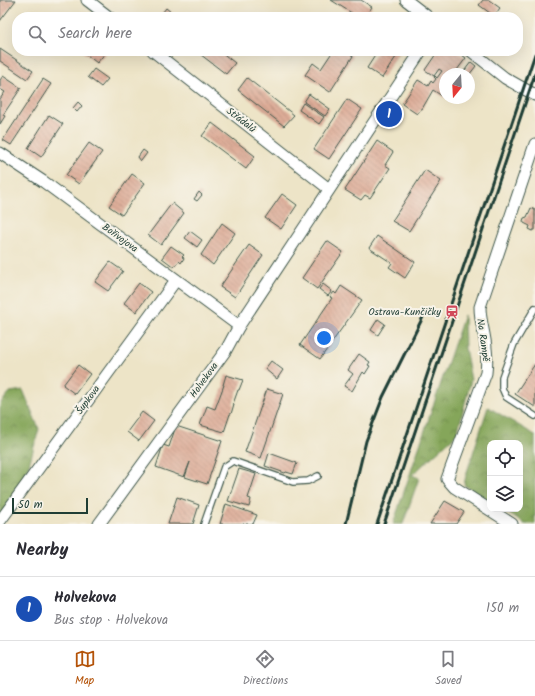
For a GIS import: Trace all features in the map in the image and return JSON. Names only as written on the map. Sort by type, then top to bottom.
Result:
[{"type":"street","points":[[87,0],[103,12]]},
{"type":"street","points":[[407,0],[422,12]]},
{"type":"street","name":"Střádalů","points":[[159,56],[329,189]]},
{"type":"street","name":"Holvekova","points":[[99,524],[226,350],[239,326],[418,56]]},
{"type":"street","points":[[477,56],[505,78],[535,95]]},
{"type":"street","name":"Na Rampě","points":[[512,524],[454,487],[447,479],[486,373],[486,347],[480,307],[535,144]]},
{"type":"street","name":"Bořivojova","points":[[0,153],[44,182],[239,326]]},
{"type":"street","name":"Šupkova","points":[[0,521],[176,280]]},
{"type":"lane","points":[[535,308],[514,344],[502,377],[502,388],[506,397],[535,416]]},
{"type":"lane","points":[[204,524],[224,467],[234,462],[293,482],[308,482],[318,476]]},
{"type":"green space","points":[[464,315],[465,348],[471,380],[457,434],[412,475],[419,478],[403,524],[393,524]]},
{"type":"green space","points":[[23,390],[39,429],[21,493],[0,516],[0,404],[10,392]]},
{"type":"green space","points":[[488,407],[535,435],[535,524],[525,524],[506,512],[523,512],[523,440],[487,440],[487,500],[464,485]]},
{"type":"building","points":[[0,0],[16,0],[0,21]]},
{"type":"building","points":[[331,0],[361,0],[372,7],[368,12],[350,12]]},
{"type":"building","points":[[483,0],[489,0],[500,8],[497,12],[489,12],[479,5]]},
{"type":"building","points":[[166,8],[171,12],[163,12]]},
{"type":"building","points":[[0,49],[33,71],[27,79],[0,61]]},
{"type":"building","points":[[88,56],[103,56],[97,63]]},
{"type":"building","points":[[203,56],[226,56],[235,63],[226,74]]},
{"type":"building","points":[[330,56],[353,56],[330,92],[305,75],[313,63],[321,69]]},
{"type":"building","points":[[375,56],[397,56],[382,78],[367,68]]},
{"type":"building","points":[[435,56],[463,56],[466,58],[458,68],[439,68],[434,76],[425,70]]},
{"type":"building","points":[[471,62],[476,66],[474,68],[466,68]]},
{"type":"building","points":[[94,69],[108,79],[101,87],[88,77]]},
{"type":"building","points":[[439,75],[439,94],[433,90],[422,109],[417,114],[402,104],[418,80],[428,86],[431,81],[433,83],[436,79],[434,77],[435,76],[437,78]]},
{"type":"building","points":[[3,76],[21,88],[3,115],[5,116],[0,124],[0,99],[5,92],[0,89],[0,80]]},
{"type":"building","points":[[247,78],[294,115],[284,126],[238,90]]},
{"type":"building","points":[[43,79],[51,84],[11,145],[3,140]]},
{"type":"building","points":[[309,94],[330,109],[325,116],[304,102]]},
{"type":"building","points":[[347,99],[362,109],[329,159],[314,149]]},
{"type":"building","points":[[78,102],[82,106],[77,112],[73,108]]},
{"type":"building","points":[[303,103],[324,117],[319,124],[299,110]]},
{"type":"building","points":[[49,115],[63,124],[41,157],[28,148]]},
{"type":"building","points":[[212,123],[255,156],[246,169],[202,136]]},
{"type":"building","points":[[377,141],[393,152],[385,165],[390,168],[370,198],[365,195],[361,200],[345,190]]},
{"type":"building","points":[[89,143],[102,152],[79,184],[66,175]]},
{"type":"building","points":[[143,150],[147,153],[141,161],[138,157]]},
{"type":"building","points":[[425,170],[441,181],[409,231],[392,221]]},
{"type":"building","points":[[132,174],[145,183],[122,215],[109,206]]},
{"type":"building","points":[[199,192],[202,195],[197,201],[194,199]]},
{"type":"building","points":[[282,194],[297,205],[281,229],[265,218]]},
{"type":"building","points":[[172,203],[184,213],[161,245],[148,235]]},
{"type":"building","points":[[531,208],[535,210],[535,230],[533,231],[529,229],[530,226],[523,221],[524,218],[527,217]]},
{"type":"building","points":[[222,223],[235,233],[213,265],[201,255]]},
{"type":"building","points":[[190,231],[202,240],[197,247],[185,238]]},
{"type":"building","points":[[377,236],[415,262],[405,278],[389,267],[392,263],[369,248]]},
{"type":"building","points":[[327,241],[343,252],[317,289],[302,278]]},
{"type":"building","points":[[249,245],[263,255],[235,297],[220,287]]},
{"type":"building","points":[[171,246],[184,255],[181,263],[179,261],[174,267],[162,258]]},
{"type":"building","points":[[110,262],[123,271],[108,291],[95,282]]},
{"type":"building","points":[[139,283],[151,292],[136,312],[124,303]]},
{"type":"building","points":[[323,284],[332,291],[328,296],[319,289]]},
{"type":"building","points":[[341,286],[362,300],[320,359],[300,345],[332,298],[330,297],[334,292],[336,294]]},
{"type":"building","points":[[378,319],[385,324],[378,335],[371,330]]},
{"type":"building","points":[[359,354],[370,362],[368,365],[370,366],[365,374],[363,372],[352,391],[344,386],[353,374],[348,370]]},
{"type":"building","points":[[271,361],[283,370],[277,379],[265,369]]},
{"type":"building","points":[[535,364],[535,407],[515,394]]},
{"type":"building","points":[[78,365],[90,374],[75,394],[63,385]]},
{"type":"building","points":[[226,375],[243,380],[238,390],[224,432],[200,425],[207,406],[215,409]]},
{"type":"building","points":[[267,389],[283,394],[261,458],[245,452]]},
{"type":"building","points":[[142,412],[154,421],[139,441],[127,432]]},
{"type":"building","points":[[176,426],[222,441],[207,484],[185,477],[190,462],[184,477],[156,467],[163,445],[169,447]]},
{"type":"building","points":[[269,453],[297,463],[293,474],[285,473],[265,466]]},
{"type":"building","points":[[239,469],[256,474],[248,498],[251,499],[249,507],[228,501]]},
{"type":"building","points":[[177,497],[199,505],[193,524],[168,524]]},
{"type":"building","points":[[445,501],[464,512],[456,524],[430,524]]},
{"type":"building","points":[[226,504],[257,515],[253,524],[220,524]]},
{"type":"railway","points":[[377,524],[535,54]]},
{"type":"railway","points":[[384,524],[535,74]]},
{"type":"railway","points":[[346,524],[366,441],[383,397],[423,317]]},
{"type":"place","name":"Holvekova","points":[[389,114]]},
{"type":"place","name":"Ostrava-Kunčičky","points":[[452,312]]}]
